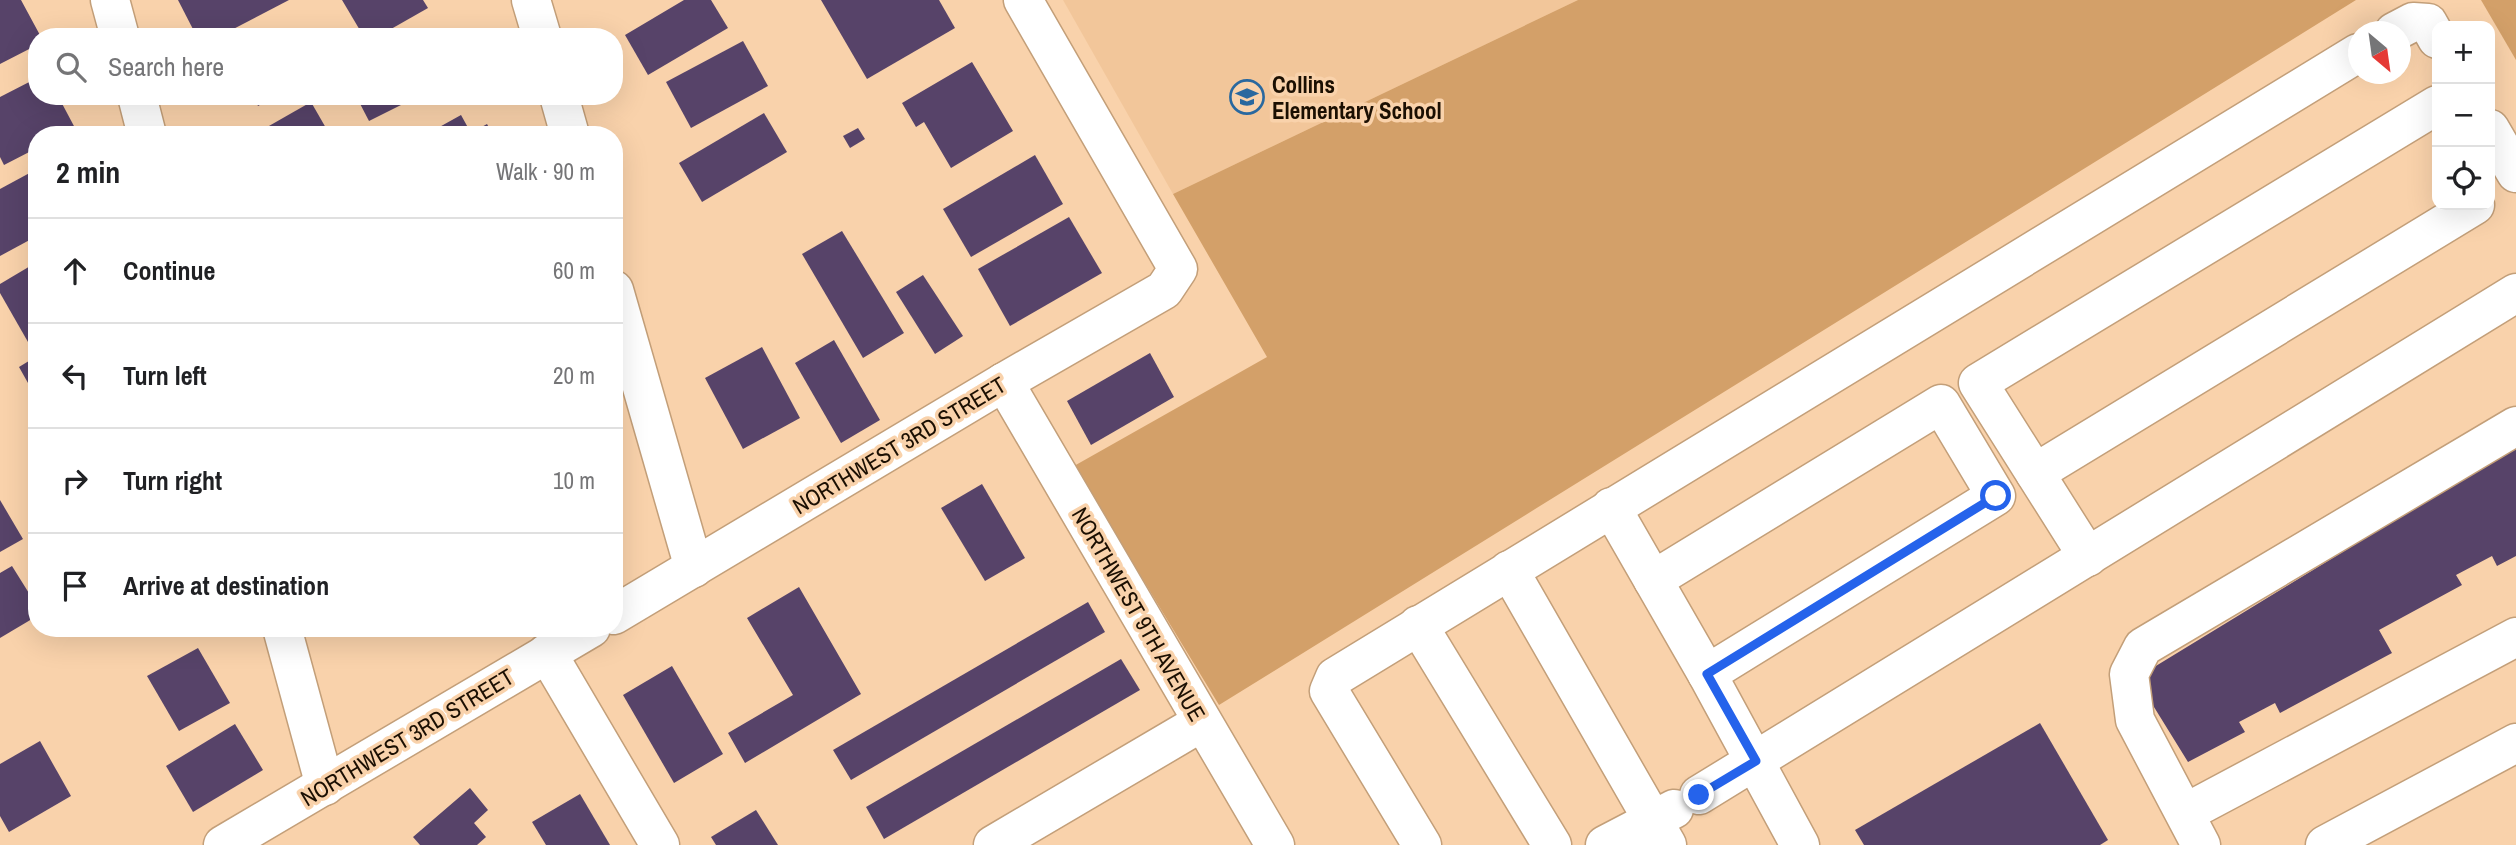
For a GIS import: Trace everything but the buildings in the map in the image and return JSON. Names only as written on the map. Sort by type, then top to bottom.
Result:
[{"type":"street","points":[[110,0],[118,28]]},
{"type":"street","points":[[531,0],[539,28]]},
{"type":"street","name":"NORTHWEST 3RD STREET","points":[[623,610],[1004,382],[1164,290],[1178,269],[1023,0]]},
{"type":"street","points":[[1422,845],[1329,691],[1335,677],[2348,59]]},
{"type":"street","points":[[139,105],[145,126]]},
{"type":"street","points":[[562,105],[567,126]]},
{"type":"street","points":[[2088,557],[1978,383],[2432,108]]},
{"type":"street","points":[[2495,137],[2516,173]]},
{"type":"street","points":[[2495,193],[2516,180]]},
{"type":"street","points":[[2035,472],[2467,210]]},
{"type":"street","points":[[1605,845],[1660,833],[1696,797],[2516,293]]},
{"type":"street","points":[[623,321],[694,568]]},
{"type":"street","name":"NORTHWEST 9TH AVENUE","points":[[1004,382],[1275,845]]},
{"type":"street","points":[[1653,580],[1941,404],[1996,496],[1707,674]]},
{"type":"street","points":[[2194,831],[2135,720],[2129,674],[2143,647],[2516,426]]},
{"type":"street","points":[[1611,507],[1756,761],[1800,845]]},
{"type":"street","points":[[1509,570],[1660,833]]},
{"type":"street","points":[[1418,625],[1552,845]]},
{"type":"street","points":[[284,637],[325,786]]},
{"type":"street","name":"NORTHWEST 3RD STREET","points":[[223,845],[575,637]]},
{"type":"street","points":[[2194,831],[2190,810],[2516,637]]},
{"type":"street","points":[[547,653],[660,845]]},
{"type":"street","points":[[993,845],[1202,722]]},
{"type":"street","points":[[2325,845],[2516,743]]},
{"type":"shaded area","name":"Collins Elementary School","points":[[1063,0],[1578,0],[1173,194]]},
{"type":"shaded area","points":[[1578,0],[2356,0],[1219,705],[1074,466],[1267,357],[1173,194]]},
{"type":"shaded area","points":[[2481,0],[2516,0],[2516,60],[2495,21]]},
{"type":"place","name":"Collins Elementary School","points":[[1247,97]]},
{"type":"route","points":[[1699,795],[1756,761],[1707,674],[1996,496]]}]
